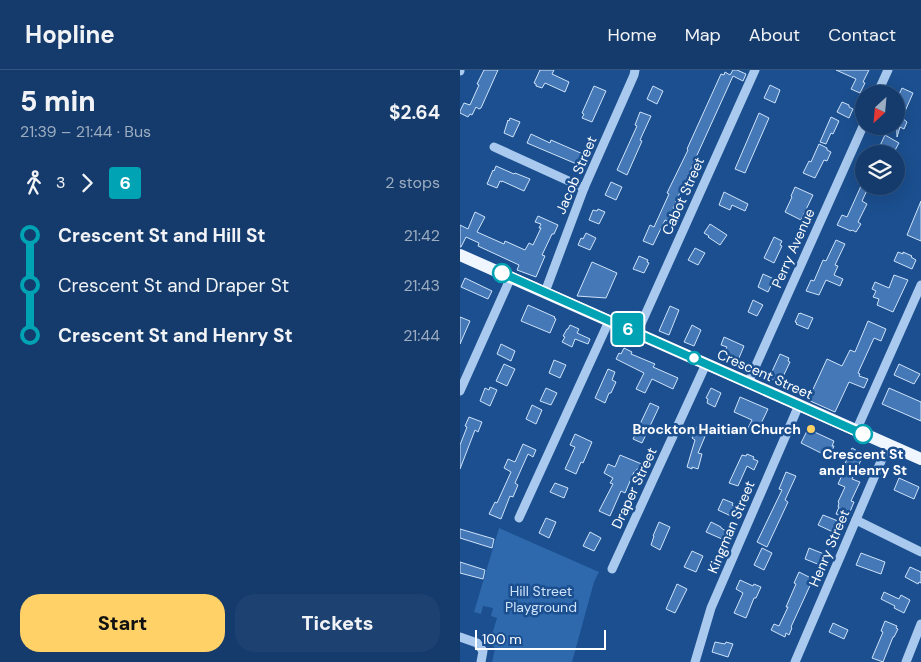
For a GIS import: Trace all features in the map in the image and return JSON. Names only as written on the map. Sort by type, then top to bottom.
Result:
[{"type":"main road","name":"Crescent Street","points":[[460,255],[921,459]]},
{"type":"street","name":"Jacob Street","points":[[545,292],[584,188],[635,70]]},
{"type":"street","name":"Cabot Street","points":[[636,333],[755,70]]},
{"type":"street","points":[[881,85],[888,70]]},
{"type":"street","name":"Perry Avenue","points":[[748,383],[859,135]]},
{"type":"street","points":[[494,147],[584,188]]},
{"type":"street","points":[[460,391],[511,277]]},
{"type":"street","points":[[856,430],[921,285]]},
{"type":"street","points":[[519,518],[609,320]]},
{"type":"street","name":"Draper Street","points":[[612,569],[706,364]]},
{"type":"street","name":"Kingman Street","points":[[695,662],[711,608],[799,405]]},
{"type":"street","name":"Henry Street","points":[[796,662],[888,445]]},
{"type":"street","points":[[856,520],[921,552]]},
{"type":"street","points":[[906,662],[921,624]]},
{"type":"street","points":[[460,638],[477,643],[483,651],[481,662]]},
{"type":"green space","name":"Hill Street Playground","points":[[499,528],[599,572],[594,582],[572,662],[492,662],[495,649],[490,641],[497,618],[491,616],[493,608],[483,606],[481,614],[474,612]]},
{"type":"building","points":[[484,70],[498,70],[481,108],[476,107],[472,115],[470,114],[468,117],[460,113],[460,111],[464,103],[470,105]]},
{"type":"building","points":[[540,70],[554,70],[552,74],[569,82],[565,92],[545,83],[542,88],[536,86],[534,83]]},
{"type":"building","points":[[733,70],[746,74],[743,81],[733,76],[673,208],[675,209],[669,222],[665,220],[653,245],[643,241],[650,225],[654,227],[669,194],[667,193],[721,74],[724,75],[725,72],[730,75]]},
{"type":"building","points":[[836,70],[869,70],[863,82],[865,83],[864,85],[855,85],[855,91],[851,89],[856,79]]},
{"type":"building","points":[[770,85],[780,90],[775,103],[764,98]]},
{"type":"building","points":[[594,86],[606,91],[592,122],[582,118],[584,114],[582,113]]},
{"type":"building","points":[[653,86],[663,91],[657,104],[647,99]]},
{"type":"building","points":[[905,89],[913,93],[905,111]]},
{"type":"building","points":[[842,102],[853,109],[849,118],[837,112]]},
{"type":"building","points":[[640,112],[651,116],[627,175],[617,170],[637,126],[635,125]]},
{"type":"building","points":[[759,113],[769,118],[745,173],[735,169]]},
{"type":"building","points":[[831,117],[839,121],[826,144],[820,142]]},
{"type":"building","points":[[510,118],[520,122],[513,137],[504,133]]},
{"type":"building","points":[[531,134],[550,143],[551,140],[583,154],[579,165],[527,143]]},
{"type":"building","points":[[885,135],[899,143],[898,145],[880,145]]},
{"type":"building","points":[[819,144],[831,152],[827,161],[824,160],[815,178],[803,173],[809,161],[811,162]]},
{"type":"building","points":[[496,166],[530,179],[524,191],[502,181],[500,181],[497,188],[487,184]]},
{"type":"building","points":[[611,182],[622,187],[616,200],[605,195]]},
{"type":"building","points":[[795,187],[813,195],[801,220],[785,212]]},
{"type":"building","points":[[724,192],[748,204],[745,211],[732,205],[730,210],[719,205]]},
{"type":"building","points":[[857,195],[865,195],[862,201],[867,204],[858,222],[861,224],[856,232],[837,225],[842,215],[847,217]]},
{"type":"building","points":[[921,201],[921,241],[907,235]]},
{"type":"building","points":[[598,209],[605,212],[599,224],[589,220],[593,210],[597,211]]},
{"type":"building","points":[[475,212],[485,217],[477,232],[504,244],[505,241],[525,250],[529,243],[533,245],[541,228],[539,228],[541,224],[535,222],[538,216],[558,225],[542,255],[545,256],[536,277],[517,270],[519,265],[478,246],[479,243],[466,237],[460,247],[460,225],[468,229]]},
{"type":"building","points":[[710,224],[727,235],[720,245],[704,233]]},
{"type":"building","points":[[586,233],[596,238],[590,250],[578,245]]},
{"type":"building","points":[[774,237],[782,241],[780,245],[782,246],[774,263],[764,258]]},
{"type":"building","points":[[836,240],[845,244],[835,265],[838,266],[834,275],[843,279],[840,286],[826,280],[819,295],[806,291],[811,280],[814,281],[823,260],[826,261]]},
{"type":"building","points":[[695,248],[705,253],[698,265],[688,260]]},
{"type":"building","points":[[898,252],[912,256],[916,260],[912,269],[894,261]]},
{"type":"building","points":[[639,256],[648,260],[647,262],[649,263],[644,273],[633,269]]},
{"type":"building","points":[[592,262],[617,273],[606,298],[577,296]]},
{"type":"building","points":[[763,274],[774,279],[768,292],[758,287]]},
{"type":"building","points":[[894,275],[908,280],[893,312],[877,305],[879,299],[873,297],[876,291],[872,289],[875,282],[889,288]]},
{"type":"building","points":[[465,278],[492,291],[488,299],[461,287]]},
{"type":"building","points":[[753,300],[763,305],[757,316],[748,312]]},
{"type":"building","points":[[528,305],[555,317],[556,319],[550,333],[521,321]]},
{"type":"building","points":[[670,306],[679,310],[669,335],[659,331]]},
{"type":"building","points":[[799,313],[813,318],[808,329],[796,324]]},
{"type":"building","points":[[460,317],[470,321],[460,344]]},
{"type":"building","points":[[868,321],[886,329],[881,341],[874,338],[858,373],[860,374],[859,376],[868,379],[864,388],[849,382],[835,412],[808,400],[827,359],[842,366],[850,350],[855,352]]},
{"type":"building","points":[[570,325],[579,329],[577,333],[590,339],[588,344],[575,339],[572,347],[562,342],[565,337],[563,336]]},
{"type":"building","points":[[692,325],[701,330],[694,346],[684,342]]},
{"type":"building","points":[[724,337],[744,346],[739,358],[724,352],[727,347],[721,345]]},
{"type":"building","points":[[501,344],[515,351],[511,361],[497,354]]},
{"type":"building","points":[[624,348],[632,352],[631,354],[655,364],[653,367],[678,378],[673,389],[652,379],[645,393],[636,389],[644,373],[616,359]]},
{"type":"building","points":[[780,354],[789,358],[788,361],[790,362],[780,383],[769,378]]},
{"type":"building","points":[[554,360],[566,365],[560,378],[549,373]]},
{"type":"building","points":[[504,364],[515,369],[507,386],[496,381]]},
{"type":"building","points":[[899,364],[920,374],[914,384],[894,375]]},
{"type":"building","points":[[608,369],[615,372],[612,380],[616,382],[605,403],[595,398]]},
{"type":"building","points":[[490,387],[497,390],[490,406],[480,401],[485,388],[489,390]]},
{"type":"building","points":[[546,388],[557,393],[551,405],[540,401]]},
{"type":"building","points":[[711,388],[721,393],[715,407],[707,403],[708,399],[706,398]]},
{"type":"building","points":[[889,388],[921,402],[921,421],[882,404]]},
{"type":"building","points":[[740,397],[768,409],[757,432],[748,428],[752,420],[734,412]]},
{"type":"building","points":[[650,403],[659,407],[642,443],[633,439]]},
{"type":"building","points":[[532,405],[542,410],[536,424],[526,419]]},
{"type":"building","points":[[469,417],[482,422],[478,432],[475,430],[460,469],[460,445]]},
{"type":"building","points":[[699,423],[709,427],[698,453],[702,454],[698,469],[692,467],[692,469],[687,467],[695,440],[692,438]]},
{"type":"building","points":[[808,429],[834,441],[829,457],[801,443]]},
{"type":"building","points":[[575,434],[592,442],[576,474],[565,469],[575,447],[570,445]]},
{"type":"building","points":[[523,444],[536,450],[533,457],[528,454],[515,483],[518,485],[513,497],[510,496],[501,519],[489,514],[495,502],[497,503],[511,472],[504,468],[508,459],[515,462]]},
{"type":"building","points":[[852,448],[861,453],[859,459],[861,460],[852,479],[860,482],[851,501],[854,502],[847,519],[836,514],[839,507],[838,502],[845,487],[838,484]]},
{"type":"building","points":[[747,454],[758,461],[754,470],[747,466],[738,486],[729,483],[742,455],[746,456]]},
{"type":"building","points":[[620,455],[644,465],[636,470],[636,473],[634,472],[625,493],[621,491],[610,516],[599,511],[613,484],[610,483],[613,478],[604,473],[608,464],[615,467]]},
{"type":"building","points":[[786,472],[796,476],[785,500],[788,502],[767,547],[757,542],[782,490],[779,489]]},
{"type":"building","points":[[899,478],[919,487],[914,499],[894,490]]},
{"type":"building","points":[[555,483],[568,488],[564,498],[550,492]]},
{"type":"building","points":[[723,499],[737,507],[733,517],[718,510]]},
{"type":"building","points":[[823,515],[838,521],[833,532],[818,525]]},
{"type":"building","points":[[546,518],[556,522],[549,538],[539,533]]},
{"type":"building","points":[[659,522],[670,527],[660,550],[651,545]]},
{"type":"building","points":[[711,522],[726,531],[722,539],[706,532]]},
{"type":"building","points":[[460,529],[494,539],[492,548],[460,538]]},
{"type":"building","points":[[590,532],[601,538],[594,551],[583,546]]},
{"type":"building","points":[[762,548],[772,553],[764,570],[754,565]]},
{"type":"building","points":[[809,548],[824,554],[820,565],[805,559]]},
{"type":"building","points":[[692,551],[703,556],[696,572],[684,567]]},
{"type":"building","points":[[861,553],[885,562],[881,574],[856,565]]},
{"type":"building","points":[[460,562],[485,570],[483,579],[460,573]]},
{"type":"building","points":[[910,567],[921,572],[921,583],[919,582],[918,584],[905,577]]},
{"type":"building","points":[[799,572],[813,579],[789,635],[786,633],[785,637],[771,630],[774,624],[779,626],[788,607],[786,607]]},
{"type":"building","points":[[740,580],[753,586],[754,584],[761,587],[756,598],[754,598],[746,618],[734,613],[743,593],[736,589]]},
{"type":"building","points":[[677,584],[687,589],[675,613],[666,609]]},
{"type":"building","points":[[884,592],[899,599],[901,595],[910,600],[904,613],[881,599]]},
{"type":"building","points":[[885,621],[897,626],[896,628],[898,629],[883,662],[872,658],[883,632],[881,631]]},
{"type":"building","points":[[833,623],[848,630],[844,639],[829,632]]},
{"type":"building","points":[[715,642],[733,644],[728,657],[712,652]]},
{"type":"bus line","name":"6","points":[[502,273],[863,434]]},
{"type":"place","name":"Brockton Haitian Church","points":[[811,429]]},
{"type":"place","name":"Crescent St and Henry St","points":[[863,434]]}]
